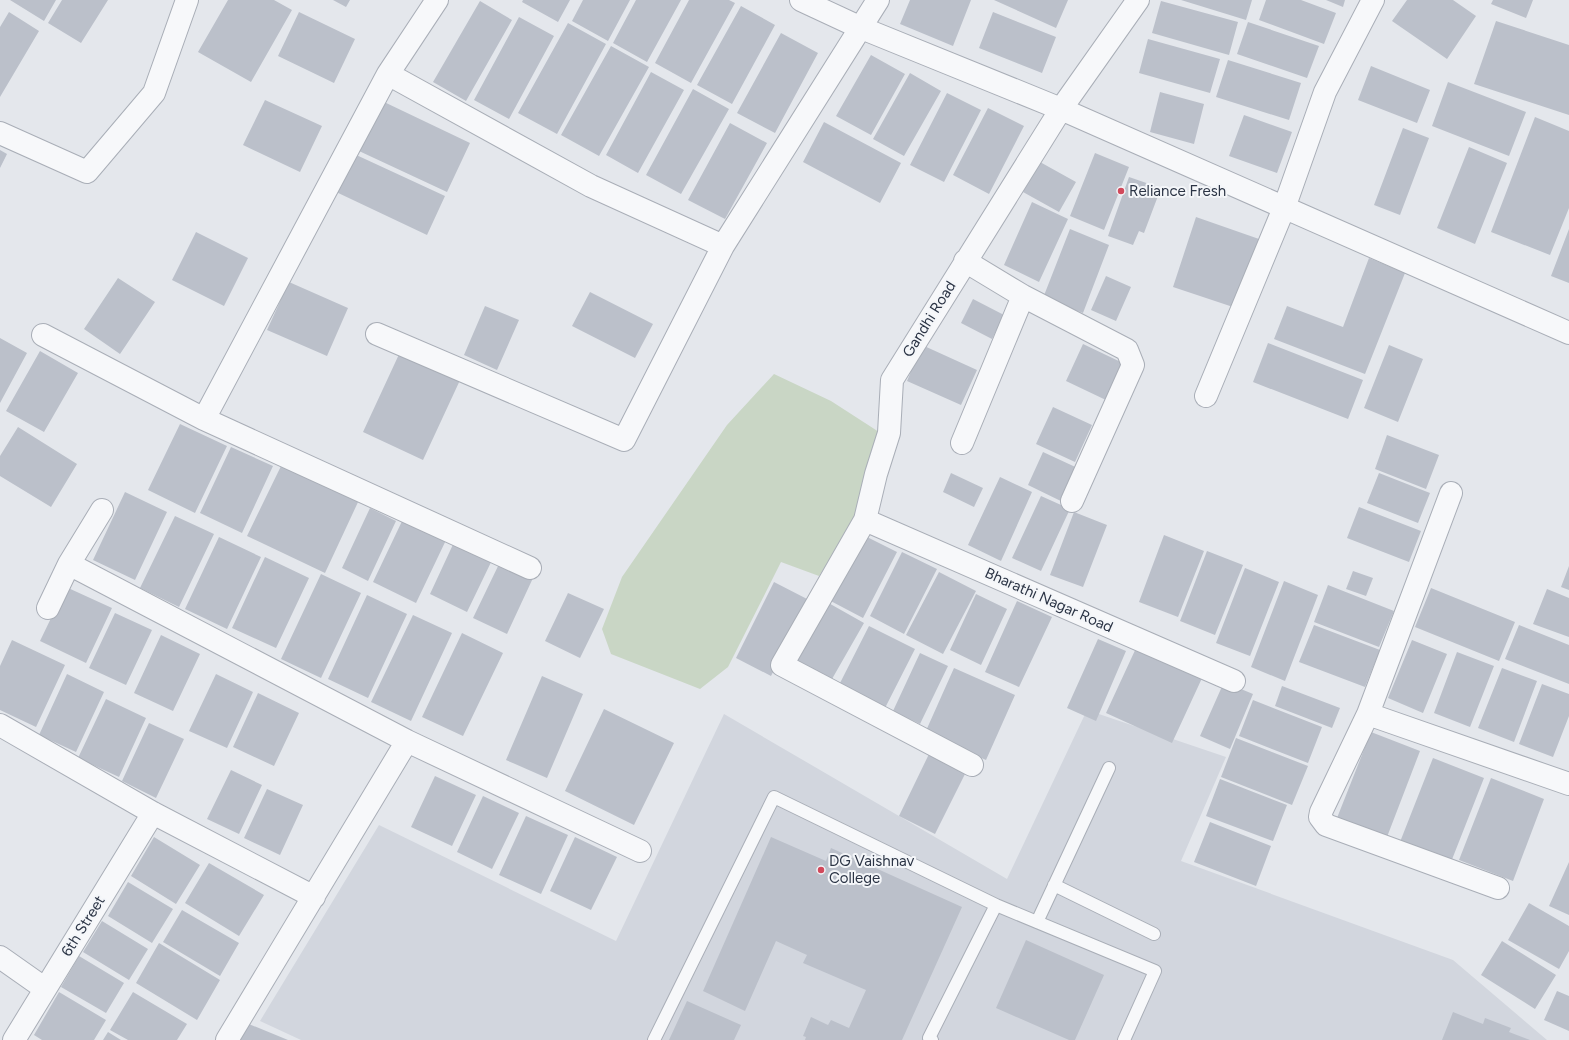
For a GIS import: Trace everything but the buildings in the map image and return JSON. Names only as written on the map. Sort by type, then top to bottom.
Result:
[{"type":"street","points":[[0,133],[87,172],[154,93],[187,0]]},
{"type":"street","points":[[204,419],[388,74],[438,0]]},
{"type":"street","points":[[801,0],[859,27],[1061,109],[1569,333]]},
{"type":"street","points":[[378,334],[624,440],[723,246],[859,27],[878,0]]},
{"type":"street","name":"Gandhi Road","points":[[972,765],[782,665],[865,520],[876,474],[889,433],[892,380],[965,260],[1061,109],[1138,0]]},
{"type":"street","points":[[1206,396],[1284,208],[1325,92],[1373,0]]},
{"type":"street","points":[[388,74],[591,186],[723,246]]},
{"type":"street","points":[[965,260],[1023,296],[1127,350],[1134,365],[1072,501]]},
{"type":"street","points":[[962,443],[1023,296]]},
{"type":"street","points":[[44,335],[204,419],[530,568]]},
{"type":"street","points":[[1451,494],[1368,714],[1321,812],[1322,822],[1498,888]]},
{"type":"street","points":[[48,608],[69,564],[102,510]]},
{"type":"street","name":"Bharathi Nagar Road","points":[[865,520],[1234,681]]},
{"type":"street","points":[[69,564],[407,741],[640,851]]},
{"type":"street","points":[[1368,714],[1569,784]]},
{"type":"street","points":[[0,725],[153,813],[314,897]]},
{"type":"street","points":[[227,1040],[407,741]]},
{"type":"street","name":"6th Street","points":[[14,1040],[44,988],[153,813]]},
{"type":"street","points":[[0,957],[44,988]]},
{"type":"lane","points":[[1037,922],[1109,768]]},
{"type":"lane","points":[[654,1040],[774,797],[996,905],[1155,971],[1124,1040]]},
{"type":"lane","points":[[1054,885],[1154,934]]},
{"type":"lane","points":[[932,1040],[929,1038],[996,905]]},
{"type":"shaded area","name":"DG Vaishnav College","points":[[1087,710],[1226,757],[1181,861],[1453,960],[1547,1040],[301,1040],[260,1021],[379,825],[616,941],[724,714],[1007,879]]},
{"type":"green space","points":[[774,374],[831,401],[879,432],[858,516],[819,576],[781,562],[728,667],[700,689],[611,654],[602,629],[622,577],[727,425]]},
{"type":"place","name":"Reliance Fresh","points":[[1121,191]]},
{"type":"place","name":"DG Vaishnav College","points":[[821,870]]}]
